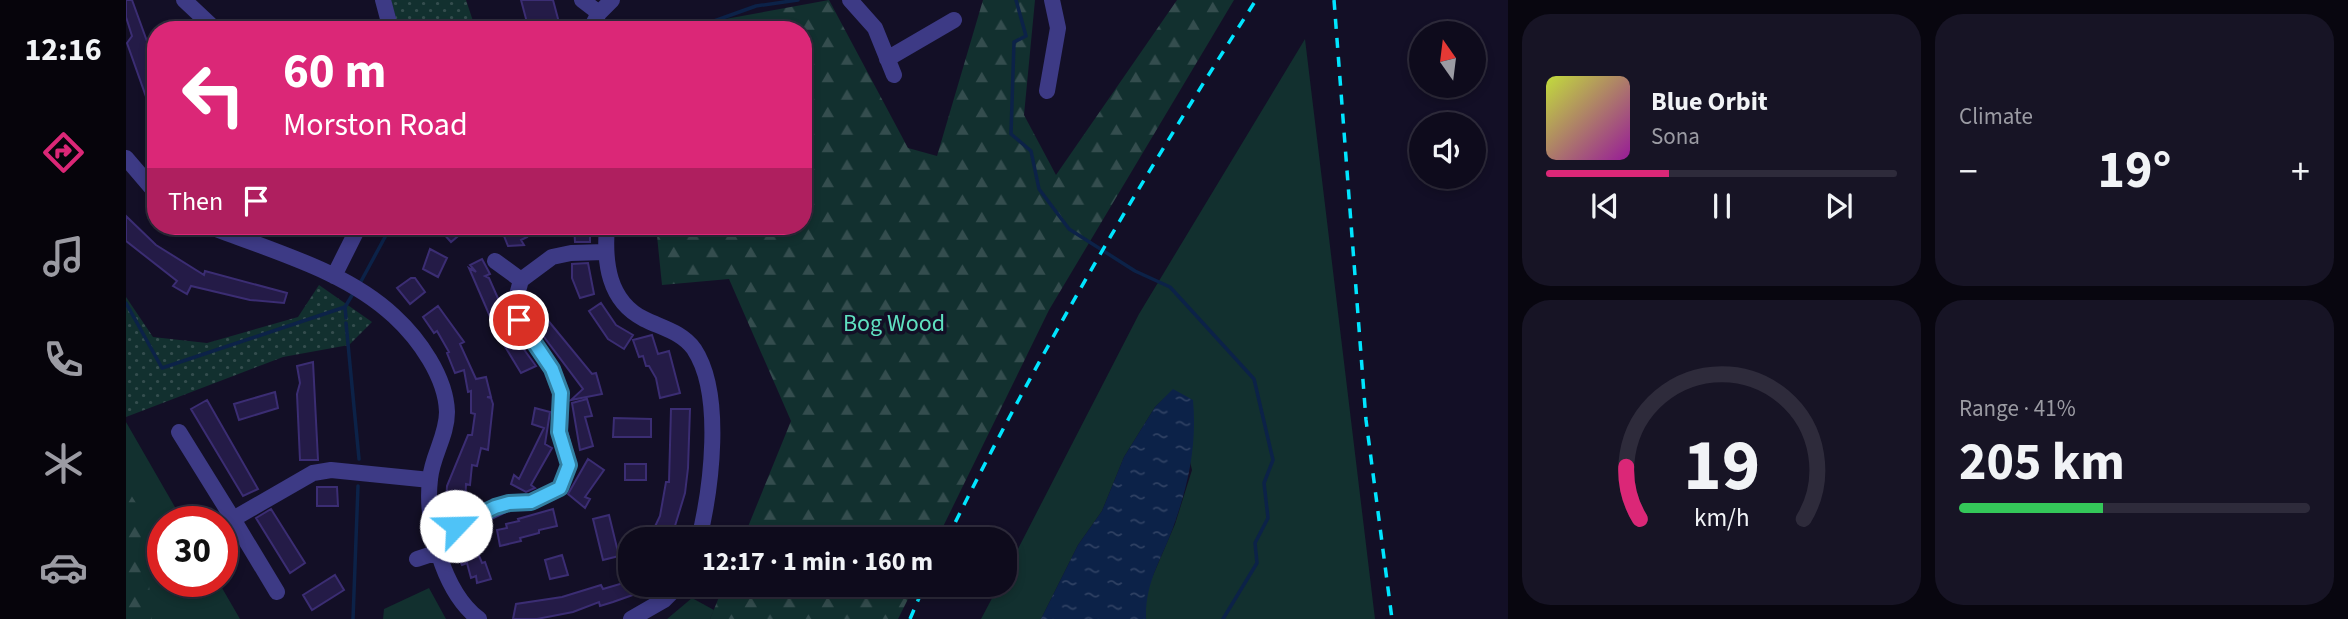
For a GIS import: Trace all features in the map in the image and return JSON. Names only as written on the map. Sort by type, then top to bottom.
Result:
[{"type":"street","points":[[184,0],[206,21]]},
{"type":"street","points":[[383,0],[389,21]]},
{"type":"street","points":[[582,0],[599,13]]},
{"type":"street","points":[[595,21],[612,0]]},
{"type":"street","points":[[850,0],[875,28],[894,75]]},
{"type":"street","points":[[1047,91],[1058,28],[1052,0]]},
{"type":"street","points":[[887,59],[954,20]]},
{"type":"street","points":[[126,158],[147,182]]},
{"type":"street","points":[[231,235],[341,280],[367,295],[407,330],[437,376],[444,394],[445,429],[430,480],[432,530],[438,552],[460,600],[480,619]]},
{"type":"street","points":[[341,280],[356,235]]},
{"type":"street","points":[[606,235],[608,274],[620,299],[636,314],[677,333],[685,340],[692,347],[709,381],[713,417],[707,504],[702,527]]},
{"type":"street","points":[[432,530],[473,520],[509,503],[531,502],[560,488],[569,465],[559,432],[562,404],[558,380],[524,332],[516,309],[521,280],[552,257],[571,253],[605,252]]},
{"type":"street","points":[[495,261],[521,280]]},
{"type":"street","points":[[179,432],[225,506]]},
{"type":"street","points":[[238,516],[313,472],[331,470],[430,480]]},
{"type":"street","points":[[238,527],[277,593]]},
{"type":"street","points":[[417,559],[438,552]]},
{"type":"street","points":[[631,619],[667,597]]},
{"type":"green space","points":[[391,0],[466,0],[473,21],[397,21]]},
{"type":"green space","name":"Bog Wood","points":[[829,0],[908,148],[937,156],[983,0],[1035,0],[1024,115],[1056,175],[1177,0],[1234,0],[1049,310],[943,527],[748,527],[791,421],[729,279],[662,285],[657,235],[812,235],[812,21],[714,21]]},
{"type":"green space","points":[[1305,39],[1375,619],[1146,619],[1145,594],[1175,524],[1192,470],[1173,390],[1155,407],[1124,457],[1102,511],[1078,545],[1041,619],[981,619],[993,597],[1017,597],[1017,551],[1139,314]]},
{"type":"green space","points":[[319,285],[372,322],[349,345],[283,357],[126,417],[126,297],[153,337],[207,343],[298,317]]},
{"type":"green space","points":[[126,422],[174,506],[147,506],[147,597],[227,597],[240,619],[126,619]]},
{"type":"green space","points":[[126,487],[143,514],[147,597],[150,597],[152,619],[126,619]]},
{"type":"green space","points":[[429,588],[446,619],[383,619],[384,609]]},
{"type":"green space","points":[[719,597],[909,597],[898,619],[710,619]]},
{"type":"green space","points":[[692,598],[714,610],[710,619],[667,619]]},
{"type":"water","points":[[1173,389],[1193,400],[1193,447],[1180,507],[1148,592],[1146,619],[1041,619],[1078,545],[1102,511],[1124,457],[1155,407]]},
{"type":"building","points":[[126,0],[132,0],[147,41],[147,100],[127,43],[132,36],[126,17]]},
{"type":"building","points":[[521,0],[553,0],[559,21],[527,21]]},
{"type":"building","points":[[126,216],[156,245],[204,275],[205,271],[287,293],[284,303],[250,300],[191,286],[187,294],[173,286],[177,281],[126,241]]},
{"type":"building","points":[[445,235],[459,235],[451,242]]},
{"type":"building","points":[[504,235],[527,237],[521,240],[524,245],[508,246]]},
{"type":"building","points":[[575,235],[590,235],[590,242],[575,242]]},
{"type":"building","points":[[430,249],[447,258],[438,277],[423,269]]},
{"type":"building","points":[[482,259],[490,274],[485,276],[489,278],[507,321],[504,322],[536,366],[521,373],[498,335],[469,268],[476,272],[470,265]]},
{"type":"building","points":[[588,263],[594,294],[580,298],[572,278],[572,264]]},
{"type":"building","points":[[415,278],[425,292],[410,304],[397,288]]},
{"type":"building","points":[[601,303],[616,325],[633,335],[624,349],[608,339],[589,311]]},
{"type":"building","points":[[438,306],[464,342],[460,344],[476,379],[486,377],[491,397],[487,397],[491,398],[493,404],[488,450],[481,448],[477,466],[472,465],[470,485],[466,484],[465,507],[446,505],[447,486],[468,435],[472,435],[475,414],[471,413],[471,391],[468,392],[464,370],[455,373],[447,353],[449,352],[437,331],[434,333],[423,317]]},
{"type":"building","points":[[546,318],[592,374],[596,373],[602,394],[571,400],[583,389],[535,325]]},
{"type":"building","points":[[652,335],[658,354],[669,351],[680,393],[660,398],[656,378],[649,366],[646,366],[643,356],[639,357],[633,340]]},
{"type":"building","points":[[313,362],[318,460],[300,460],[297,394],[300,383],[297,366]]},
{"type":"building","points":[[275,392],[278,408],[239,420],[234,404]]},
{"type":"building","points":[[587,399],[592,416],[585,417],[593,446],[580,450],[572,403]]},
{"type":"building","points":[[207,400],[258,489],[243,496],[191,409]]},
{"type":"building","points":[[535,408],[550,412],[545,444],[552,448],[531,485],[535,488],[526,492],[511,484],[514,475],[519,479],[544,428],[532,424]]},
{"type":"building","points":[[671,409],[690,409],[685,493],[675,527],[655,527],[660,516],[666,482],[669,482]]},
{"type":"building","points":[[614,418],[651,419],[651,437],[613,437]]},
{"type":"building","points":[[588,459],[604,470],[585,497],[590,499],[585,508],[568,494]]},
{"type":"building","points":[[625,464],[646,464],[646,480],[625,480]]},
{"type":"building","points":[[317,487],[337,487],[338,506],[317,506]]},
{"type":"building","points":[[271,509],[305,563],[290,573],[256,518]]},
{"type":"building","points":[[553,509],[557,526],[539,530],[539,533],[520,538],[521,541],[500,546],[497,530],[507,528],[506,524],[519,521],[518,519]]},
{"type":"building","points":[[609,515],[618,556],[603,560],[593,519]]},
{"type":"building","points":[[469,532],[491,579],[477,583],[476,576],[471,578],[467,563],[462,565],[450,538]]},
{"type":"building","points":[[562,555],[568,575],[550,579],[545,560]]},
{"type":"building","points":[[335,575],[344,590],[312,610],[303,595]]},
{"type":"building","points":[[601,585],[603,589],[618,585],[618,597],[626,597],[600,606],[599,602],[573,612],[537,619],[513,619],[516,604],[562,597]]},
{"type":"waterway","points":[[714,21],[756,6],[798,0]]},
{"type":"waterway","points":[[1016,0],[1026,36],[1014,42],[1011,134],[1031,151],[1039,189],[1069,229],[1135,271],[1170,287],[1254,379],[1273,460],[1264,483],[1268,518],[1255,543],[1257,563],[1223,619]]},
{"type":"waterway","points":[[359,285],[386,235]]},
{"type":"waterway","points":[[346,318],[345,307],[354,292]]},
{"type":"waterway","points":[[126,303],[162,368],[345,307]]},
{"type":"waterway","points":[[346,323],[359,459]]},
{"type":"waterway","points":[[353,619],[358,486]]},
{"type":"railway","points":[[953,527],[1018,400],[1094,265],[1256,0]]},
{"type":"railway","points":[[1334,0],[1366,420],[1392,619]]},
{"type":"railway","points":[[910,619],[919,597]]},
{"type":"route","points":[[456,526],[495,507],[531,502],[560,488],[569,465],[559,432],[562,404],[558,380],[524,332],[519,320]]}]
